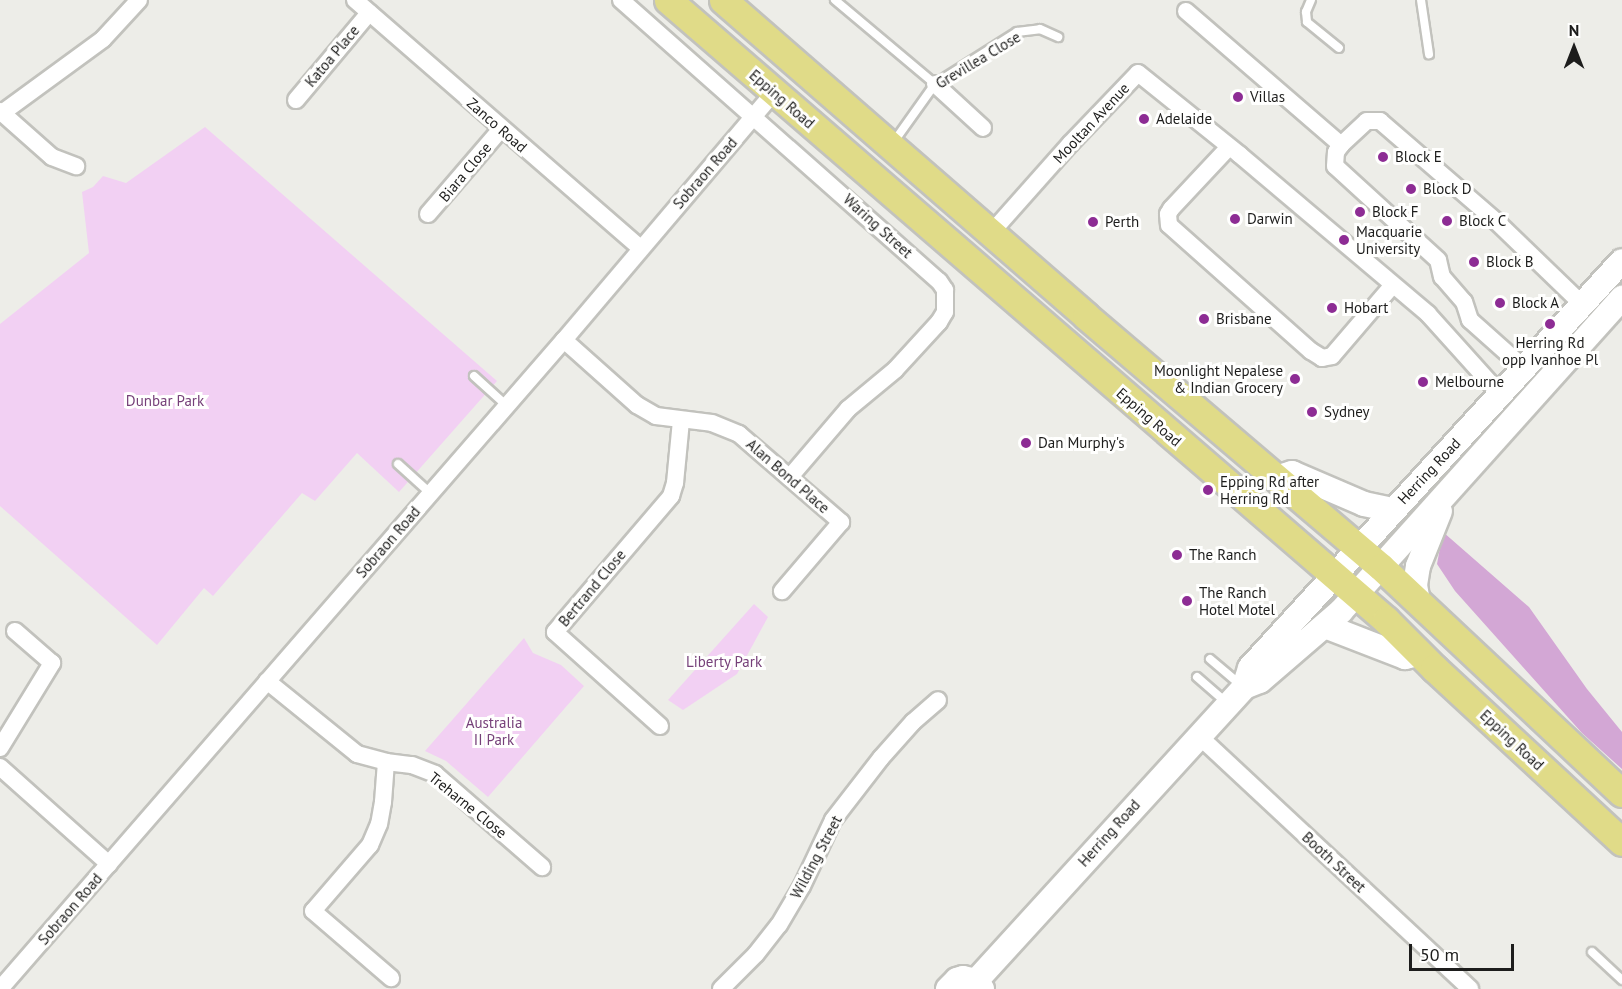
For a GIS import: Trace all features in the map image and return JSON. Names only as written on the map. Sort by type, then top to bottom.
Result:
[{"type":"main road","name":"Epping Road","points":[[668,0],[1386,620],[1418,654],[1622,842]]},
{"type":"main road","points":[[723,0],[1381,567],[1622,794]]},
{"type":"main road","name":"Herring Road","points":[[979,985],[1235,695],[1250,668],[1622,261]]},
{"type":"main road","name":"Herring Road","points":[[1235,695],[1260,681],[1356,596],[1622,298]]},
{"type":"main road","points":[[1275,478],[1292,474],[1364,504],[1392,510]]},
{"type":"main road","points":[[1418,602],[1415,585],[1418,566],[1443,500]]},
{"type":"main road","points":[[1324,626],[1405,657],[1418,654]]},
{"type":"main road","points":[[948,989],[957,980],[963,978],[979,985]]},
{"type":"street","points":[[76,166],[52,157],[1,112],[104,39],[139,0]]},
{"type":"street","name":"Zanco Road","points":[[355,0],[640,248]]},
{"type":"street","name":"Waring Street","points":[[621,0],[939,281],[945,290],[945,312],[939,322],[895,370],[848,409],[790,477]]},
{"type":"street","points":[[1186,12],[1341,145]]},
{"type":"street","name":"Katoa Place","points":[[296,100],[369,13]]},
{"type":"street","name":"Mooltan Avenue","points":[[991,233],[1070,144],[1138,73],[1428,314],[1501,395]]},
{"type":"street","points":[[935,84],[983,129]]},
{"type":"street","name":"Sobraon Road","points":[[2,984],[564,340],[774,92]]},
{"type":"street","points":[[1525,369],[1470,320],[1464,302],[1442,277],[1438,260],[1335,166],[1336,152],[1341,145],[1368,121],[1380,121],[1497,222],[1582,304]]},
{"type":"street","name":"Biara Close","points":[[428,214],[501,129]]},
{"type":"street","points":[[1229,147],[1172,208],[1168,214],[1169,225],[1311,351],[1322,358],[1332,356],[1392,286]]},
{"type":"street","name":"Alan Bond Place","points":[[564,340],[637,405],[656,416],[681,421],[712,423],[740,434],[841,522],[782,591]]},
{"type":"street","name":"Bertrand Close","points":[[660,726],[555,632],[671,496],[675,483],[681,421]]},
{"type":"street","points":[[0,748],[52,663],[15,631]]},
{"type":"street","name":"Treharne Close","points":[[267,681],[357,754],[386,762],[412,765],[435,774],[542,867]]},
{"type":"street","name":"Wilding Street","points":[[721,989],[756,954],[779,925],[802,886],[834,820],[881,758],[913,722],[938,700]]},
{"type":"street","name":"Booth Street","points":[[1198,735],[1470,989]]},
{"type":"street","points":[[386,762],[379,824],[370,845],[313,911],[391,978]]},
{"type":"street","points":[[0,766],[108,864]]},
{"type":"lane","points":[[835,0],[935,84]]},
{"type":"lane","points":[[1311,0],[1306,12],[1307,22],[1339,48]]},
{"type":"lane","points":[[1421,0],[1429,54]]},
{"type":"lane","name":"Grevillea Close","points":[[891,146],[935,84],[1017,32],[1040,29],[1058,37]]},
{"type":"lane","points":[[474,376],[506,405]]},
{"type":"lane","points":[[398,464],[430,493]]},
{"type":"lane","points":[[1210,659],[1235,695]]},
{"type":"lane","points":[[1197,677],[1235,695]]},
{"type":"lane","points":[[1592,952],[1622,980]]},
{"type":"green space","name":"Dunbar Park","points":[[205,127],[497,381],[399,492],[357,453],[315,501],[302,493],[213,596],[204,588],[157,645],[0,506],[0,324],[89,253],[82,192],[93,187],[103,176],[126,183]]},
{"type":"green space","name":"Liberty Park","points":[[754,604],[768,617],[737,674],[683,710],[668,700]]},
{"type":"green space","name":"Australia II Park","points":[[524,638],[533,653],[561,665],[584,686],[488,797],[446,761],[425,751]]},
{"type":"shaded area","points":[[1443,532],[1529,607],[1587,689],[1622,732],[1622,769],[1582,733],[1455,591],[1437,564]]},
{"type":"place","name":"Villas","points":[[1238,97]]},
{"type":"place","name":"Adelaide","points":[[1144,119]]},
{"type":"place","name":"Block E","points":[[1383,157]]},
{"type":"place","name":"Block D","points":[[1411,189]]},
{"type":"place","name":"Block F","points":[[1360,212]]},
{"type":"place","name":"Darwin","points":[[1235,219]]},
{"type":"place","name":"Block C","points":[[1447,221]]},
{"type":"place","name":"Perth","points":[[1093,222]]},
{"type":"place","name":"Macquarie University","points":[[1344,240]]},
{"type":"place","name":"Block B","points":[[1474,262]]},
{"type":"place","name":"Block A","points":[[1500,303]]},
{"type":"place","name":"Hobart","points":[[1332,308]]},
{"type":"place","name":"Brisbane","points":[[1204,319]]},
{"type":"place","name":"Herring Rd opp Ivanhoe Pl","points":[[1550,324]]},
{"type":"place","name":"Moonlight Nepalese & Indian Grocery","points":[[1295,379]]},
{"type":"place","name":"Melbourne","points":[[1423,382]]},
{"type":"place","name":"Sydney","points":[[1312,412]]},
{"type":"place","name":"Dan Murphy's","points":[[1026,443]]},
{"type":"place","name":"Epping Rd after Herring Rd","points":[[1208,490]]},
{"type":"place","name":"The Ranch","points":[[1177,555]]},
{"type":"place","name":"The Ranch Hotel Motel","points":[[1187,601]]}]
